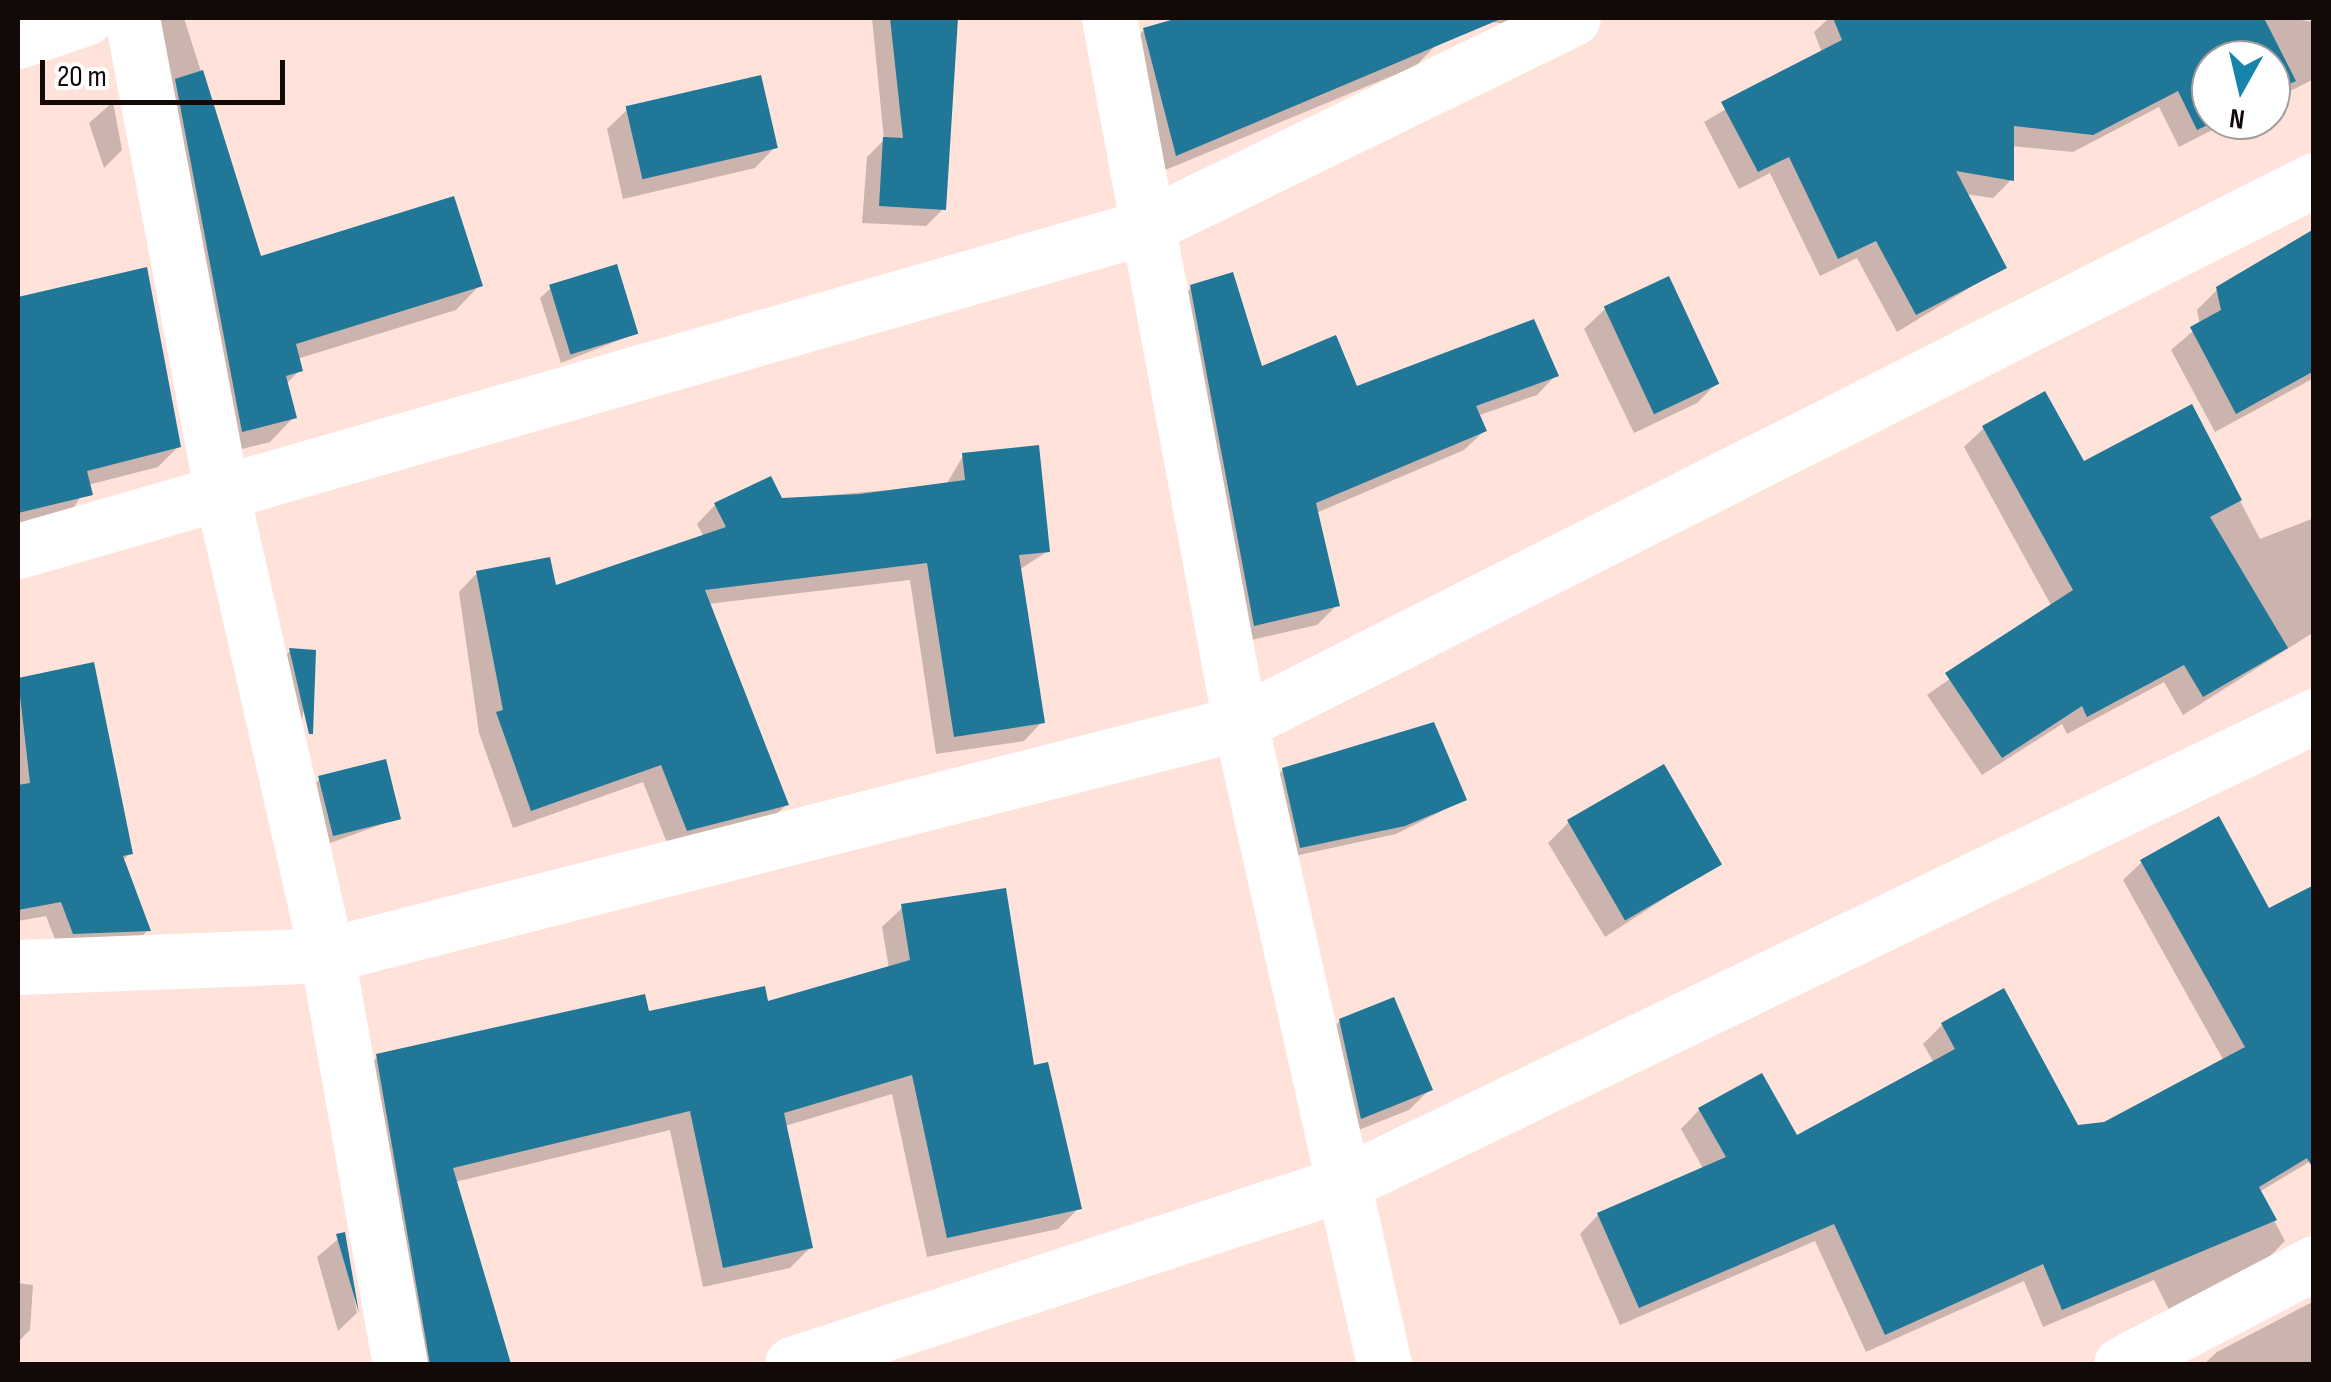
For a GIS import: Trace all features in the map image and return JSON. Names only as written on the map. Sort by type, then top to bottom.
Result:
[{"type":"street","points":[[18,41],[85,18]]},
{"type":"street","points":[[132,18],[221,490],[326,955],[400,1364]]},
{"type":"street","points":[[1108,18],[1240,724],[1384,1364]]},
{"type":"street","points":[[18,550],[1145,227],[1573,18]]},
{"type":"street","points":[[18,967],[326,955],[1240,724],[2314,180]]},
{"type":"street","points":[[792,1364],[1344,1183],[2314,716]]},
{"type":"street","points":[[2121,1364],[2314,1263]]},
{"type":"building","points":[[890,18],[958,18],[946,210],[879,206],[883,137],[903,138]]},
{"type":"building","points":[[1178,18],[1503,18],[1176,156],[1143,28]]},
{"type":"building","points":[[1833,18],[2264,18],[2275,40],[2191,40],[2191,118],[2178,91],[2093,135],[2014,126],[2014,181],[1956,171],[2007,268],[1916,315],[1876,241],[1838,259],[1789,157],[1758,172],[1721,102],[1842,40]]},
{"type":"building","points":[[203,70],[261,256],[454,196],[483,286],[296,344],[303,371],[286,376],[297,418],[242,432],[175,79]]},
{"type":"building","points":[[761,75],[778,148],[642,179],[626,106]]},
{"type":"building","points":[[2314,229],[2314,371],[2236,414],[2190,327],[2221,310],[2216,287]]},
{"type":"building","points":[[617,264],[638,334],[570,355],[549,285]]},
{"type":"building","points":[[147,267],[181,447],[87,471],[93,495],[18,513],[18,297]]},
{"type":"building","points":[[1233,272],[1262,366],[1336,335],[1357,386],[1534,319],[1559,376],[1476,406],[1487,431],[1316,503],[1340,606],[1254,626],[1190,285]]},
{"type":"building","points":[[1669,276],[1719,384],[1654,414],[1604,306]]},
{"type":"building","points":[[2045,391],[2084,461],[2192,404],[2242,500],[2210,517],[2288,648],[2203,697],[2184,665],[2087,717],[2082,706],[2002,758],[1945,673],[2073,590],[1982,426]]},
{"type":"building","points":[[1039,445],[1050,552],[1019,555],[1045,723],[954,737],[927,563],[705,590],[789,805],[687,831],[661,765],[531,811],[496,712],[503,710],[476,571],[550,557],[556,585],[726,527],[714,503],[771,476],[782,498],[860,494],[965,480],[962,453]]},
{"type":"building","points":[[289,648],[316,650],[313,734],[309,734]]},
{"type":"building","points":[[94,662],[133,854],[123,856],[151,931],[73,934],[61,902],[18,910],[18,785],[30,783],[18,678]]},
{"type":"building","points":[[1434,722],[1467,800],[1405,826],[1300,848],[1282,768]]},
{"type":"building","points":[[386,759],[401,819],[333,836],[318,776]]},
{"type":"building","points":[[1664,764],[1722,864],[1625,920],[1567,820]]},
{"type":"building","points":[[2219,816],[2269,908],[2314,885],[2314,1170],[2307,1158],[2259,1187],[2277,1220],[2062,1310],[2043,1264],[1885,1335],[1834,1224],[1639,1308],[1597,1213],[1726,1157],[1698,1108],[1762,1073],[1797,1135],[1955,1049],[1941,1023],[2004,988],[2078,1125],[2104,1122],[2245,1047],[2140,860]]},
{"type":"building","points":[[1006,888],[1034,1065],[1048,1062],[1082,1209],[947,1238],[912,1075],[784,1113],[813,1248],[723,1268],[690,1111],[453,1168],[511,1364],[430,1364],[376,1054],[645,994],[649,1011],[765,986],[768,1001],[910,960],[901,904]]},
{"type":"building","points":[[1394,997],[1433,1090],[1361,1119],[1339,1019]]},
{"type":"building","points":[[345,1232],[359,1313],[336,1234]]}]
